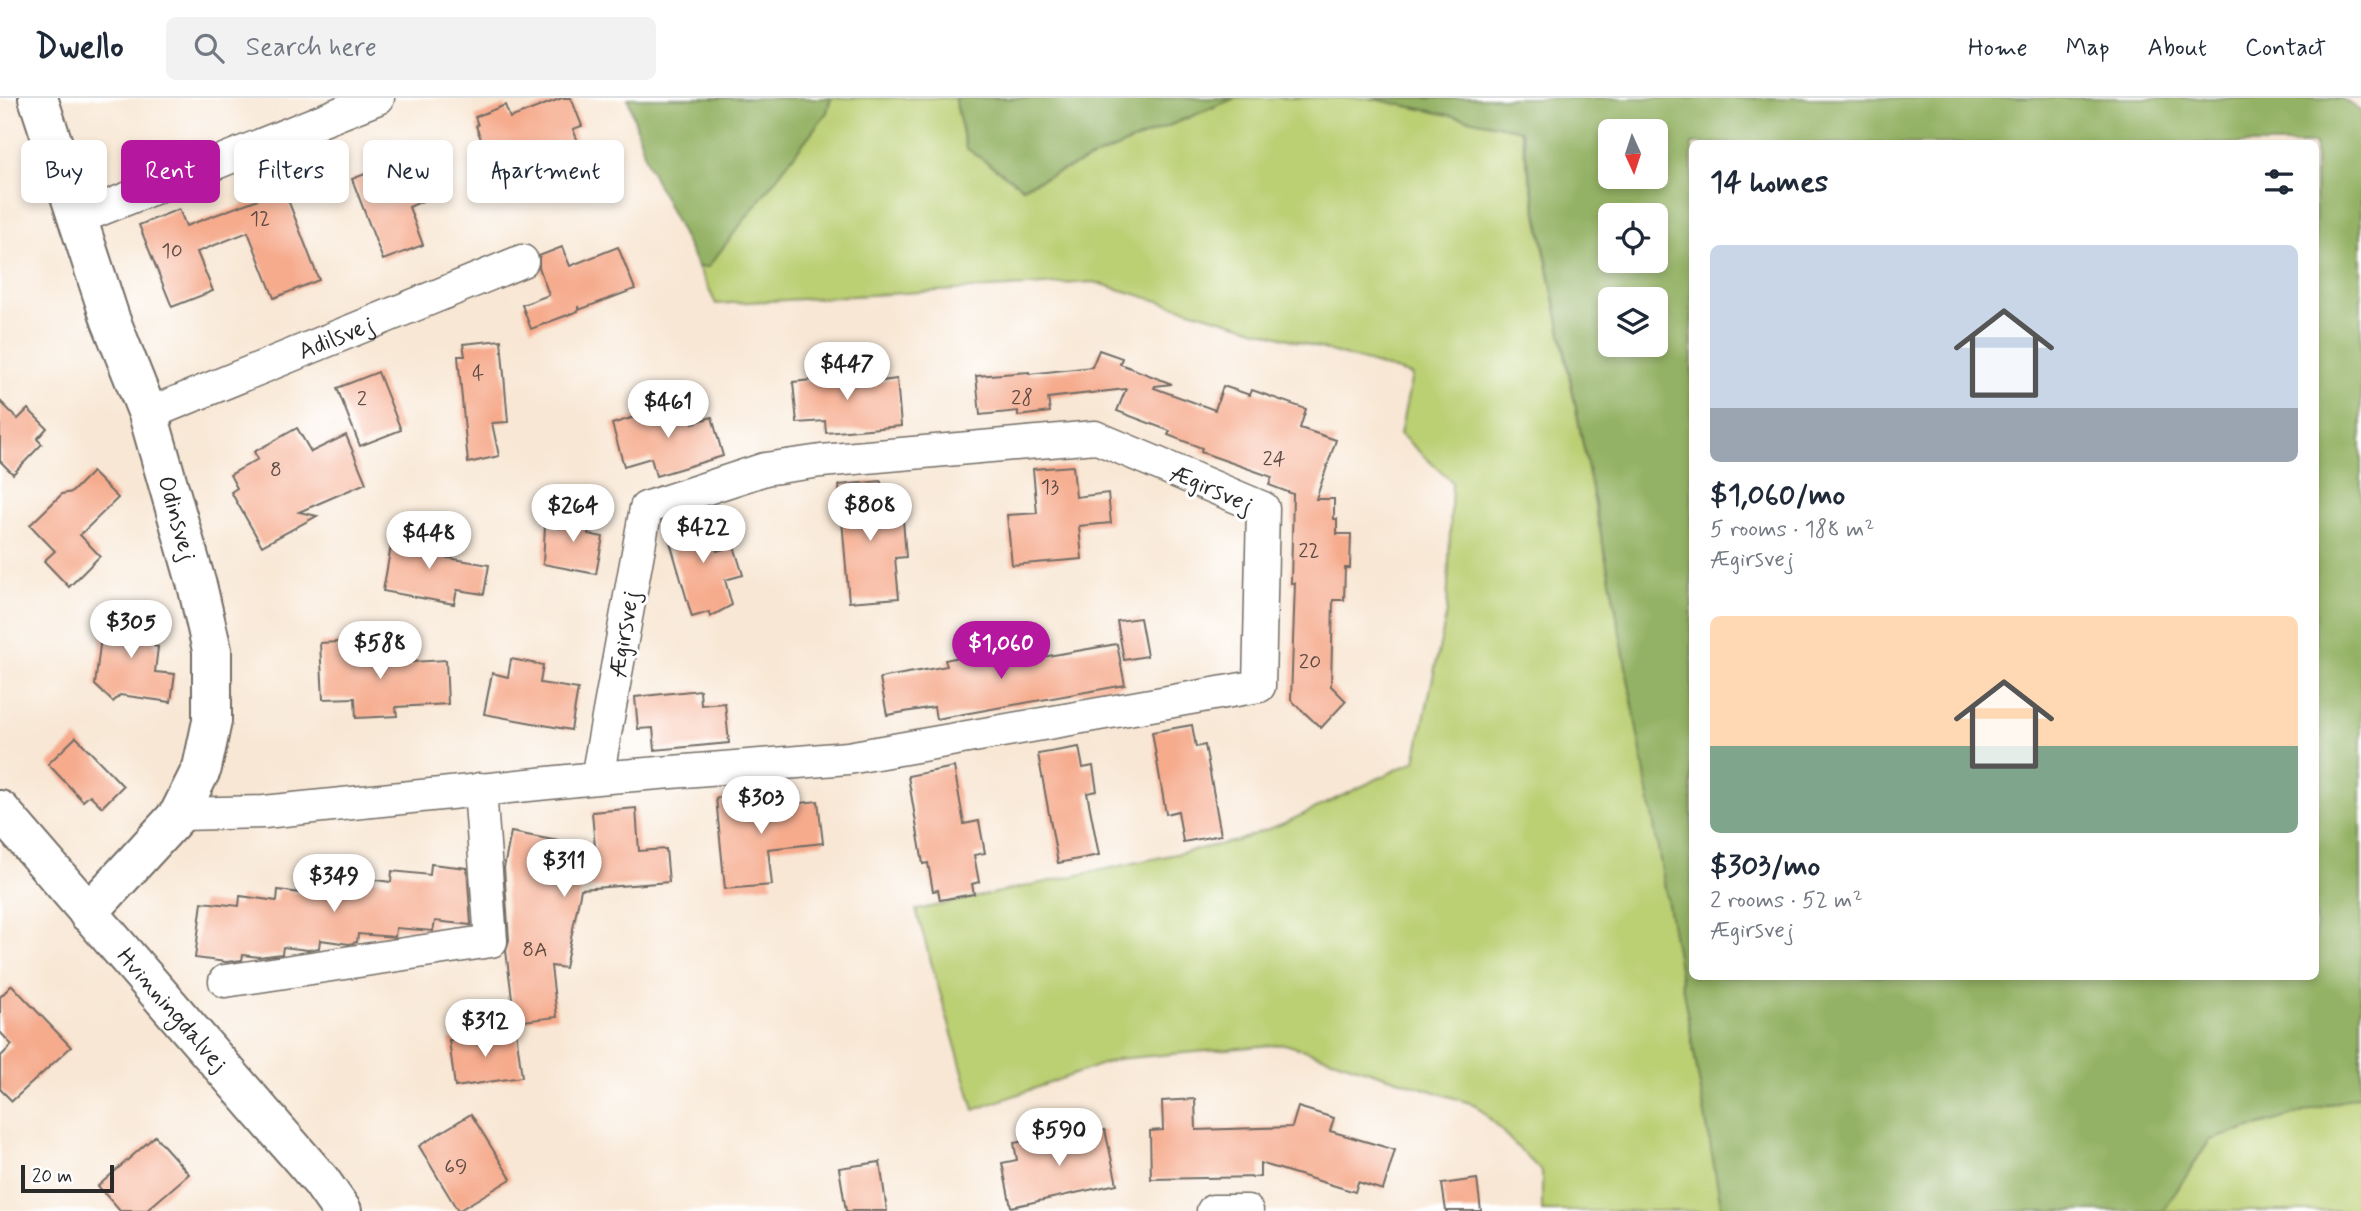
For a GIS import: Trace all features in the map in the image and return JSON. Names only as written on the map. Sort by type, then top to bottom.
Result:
[{"type":"street","name":"Odinsvej","points":[[38,98],[111,321],[148,414],[198,589],[212,650],[212,721],[202,768],[179,814],[88,913]]},
{"type":"street","points":[[79,218],[378,98]]},
{"type":"street","name":"Adilsvej","points":[[148,414],[522,261]]},
{"type":"street","name":"Ægirsvej","points":[[179,814],[264,812],[597,778],[848,758],[1259,687],[1263,508],[1095,437],[821,461],[765,469],[646,508],[597,778]]},
{"type":"street","points":[[225,981],[491,941],[480,789]]},
{"type":"street","name":"Hvinningdalvej","points":[[0,810],[321,1181],[342,1211]]},
{"type":"street","points":[[1213,1211],[1247,1211]]},
{"type":"green space","points":[[628,98],[831,98],[827,112],[708,267],[698,267],[647,163]]},
{"type":"green space","points":[[831,98],[955,98],[966,148],[1023,187],[1235,98],[1369,98],[1520,130],[1616,610],[1722,1211],[1542,1211],[1542,1172],[1476,1105],[1285,1044],[1117,1059],[974,1110],[916,910],[1236,841],[1287,822],[1415,761],[1447,612],[1452,482],[1400,434],[1412,375],[1094,282],[716,304],[698,267],[708,267],[827,112]]},
{"type":"green space","points":[[955,98],[1235,98],[1023,187],[966,148]]},
{"type":"green space","points":[[1369,98],[2340,98],[2361,110],[2361,1095],[2210,1140],[2163,1211],[1722,1211],[1616,610],[1521,130]]},
{"type":"green space","points":[[2361,1095],[2361,1211],[2163,1211],[2210,1140]]},
{"type":"building","points":[[562,98],[571,98],[582,126],[573,129],[577,140],[481,140],[475,117],[505,105],[510,118]]},
{"type":"building","points":[[363,175],[363,203],[418,203],[409,207],[423,245],[383,260],[352,179]]},
{"type":"building","points":[[248,203],[289,203],[319,280],[274,298],[248,232],[197,252],[213,291],[172,307],[139,225],[179,209],[186,226]]},
{"type":"building","points":[[562,247],[570,266],[618,247],[635,289],[579,310],[578,306],[578,311],[531,329],[522,305],[549,295],[539,267],[539,256]]},
{"type":"building","points":[[501,340],[508,422],[492,423],[499,456],[468,463],[458,356],[465,356],[463,344]]},
{"type":"building","points":[[1099,350],[1122,358],[1120,364],[1172,384],[1154,388],[1215,410],[1223,386],[1250,395],[1252,390],[1306,409],[1300,428],[1336,440],[1316,499],[1334,499],[1337,534],[1351,534],[1350,568],[1345,568],[1344,600],[1333,600],[1331,686],[1346,701],[1321,728],[1291,700],[1295,583],[1291,583],[1293,494],[1269,485],[1272,477],[1201,452],[1202,448],[1168,435],[1170,431],[1117,411],[1126,389],[1048,398],[1050,412],[1018,416],[1018,411],[980,415],[976,376],[1029,374],[1092,367]]},
{"type":"building","points":[[851,366],[853,379],[874,377],[875,382],[897,379],[901,426],[826,433],[825,421],[797,423],[793,382],[821,379],[820,369]]},
{"type":"building","points":[[378,372],[401,430],[360,446],[337,388]]},
{"type":"building","points":[[0,401],[18,419],[28,409],[47,428],[37,439],[42,444],[13,474],[0,461]]},
{"type":"building","points":[[688,406],[693,423],[712,417],[723,456],[656,476],[651,458],[624,466],[612,424],[644,414],[645,418]]},
{"type":"building","points":[[297,428],[311,452],[346,435],[366,483],[299,512],[317,516],[262,546],[231,492],[237,488],[230,475],[258,459],[254,452]]},
{"type":"building","points":[[1073,466],[1076,497],[1108,493],[1111,523],[1079,526],[1082,559],[1012,565],[1007,515],[1037,513],[1033,469]]},
{"type":"building","points":[[92,472],[118,498],[80,535],[100,556],[69,587],[44,561],[55,551],[30,525],[62,494],[72,492]]},
{"type":"building","points":[[881,481],[884,521],[903,520],[906,557],[895,558],[899,598],[849,602],[839,485]]},
{"type":"building","points":[[563,508],[591,514],[588,534],[603,537],[596,574],[543,564],[545,526],[560,528]]},
{"type":"building","points":[[705,513],[717,551],[734,546],[743,575],[725,580],[732,605],[710,617],[709,612],[692,617],[665,525]]},
{"type":"building","points":[[394,529],[428,535],[425,554],[489,565],[484,594],[457,590],[454,604],[383,591]]},
{"type":"building","points":[[104,613],[157,619],[155,672],[175,674],[171,702],[120,695],[113,702],[95,685]]},
{"type":"building","points":[[1140,618],[1147,656],[1124,660],[1117,621]]},
{"type":"building","points":[[358,641],[359,665],[446,660],[448,704],[396,707],[397,716],[356,718],[355,698],[323,699],[320,643]]},
{"type":"building","points":[[1117,644],[1125,685],[936,719],[934,707],[887,715],[880,678],[947,666],[945,660],[969,655],[968,650],[999,645],[1002,664]]},
{"type":"building","points":[[511,659],[543,665],[540,683],[578,689],[571,730],[484,714],[492,673],[508,677]]},
{"type":"building","points":[[700,690],[701,705],[725,703],[729,743],[655,750],[653,728],[638,729],[635,697]]},
{"type":"building","points":[[1192,725],[1196,747],[1205,745],[1221,835],[1183,842],[1178,811],[1166,814],[1152,732]]},
{"type":"building","points":[[76,737],[123,786],[102,807],[90,795],[83,801],[48,764]]},
{"type":"building","points":[[1079,747],[1083,768],[1093,766],[1097,791],[1087,793],[1099,855],[1058,863],[1038,754]]},
{"type":"building","points":[[954,767],[964,824],[979,821],[985,853],[974,855],[979,882],[972,884],[974,894],[940,900],[938,890],[933,891],[928,863],[923,864],[908,776]]},
{"type":"building","points":[[763,794],[765,807],[818,801],[823,843],[768,849],[772,885],[725,889],[716,798]]},
{"type":"building","points":[[636,808],[639,851],[666,849],[669,882],[581,889],[565,968],[551,966],[557,1017],[515,1022],[506,951],[509,940],[504,868],[511,832],[595,848],[592,812]]},
{"type":"building","points":[[431,864],[467,868],[471,925],[435,921],[433,931],[396,928],[395,937],[358,934],[357,942],[349,944],[320,940],[319,948],[308,950],[283,947],[282,954],[259,957],[243,955],[242,960],[226,962],[195,958],[202,902],[239,906],[240,896],[277,901],[278,890],[315,895],[316,883],[353,887],[355,877],[391,882],[392,871],[430,875]]},
{"type":"building","points":[[12,985],[71,1047],[12,1101],[0,1089],[0,1057],[12,1045],[0,1032],[0,997]]},
{"type":"building","points":[[516,1031],[522,1077],[455,1087],[449,1040]]},
{"type":"building","points":[[1195,1099],[1196,1130],[1292,1127],[1298,1107],[1334,1118],[1330,1131],[1395,1150],[1383,1190],[1358,1182],[1355,1192],[1260,1163],[1260,1177],[1151,1179],[1150,1131],[1163,1130],[1162,1101]]},
{"type":"building","points":[[471,1114],[511,1179],[458,1211],[419,1146]]},
{"type":"building","points":[[1105,1130],[1117,1184],[1011,1207],[1002,1163],[1017,1160],[1014,1143],[1045,1137],[1047,1144]]},
{"type":"building","points":[[155,1136],[189,1174],[146,1211],[120,1211],[98,1186]]},
{"type":"building","points":[[880,1162],[887,1211],[846,1211],[839,1168]]},
{"type":"building","points":[[1477,1179],[1481,1211],[1446,1211],[1442,1184]]}]
